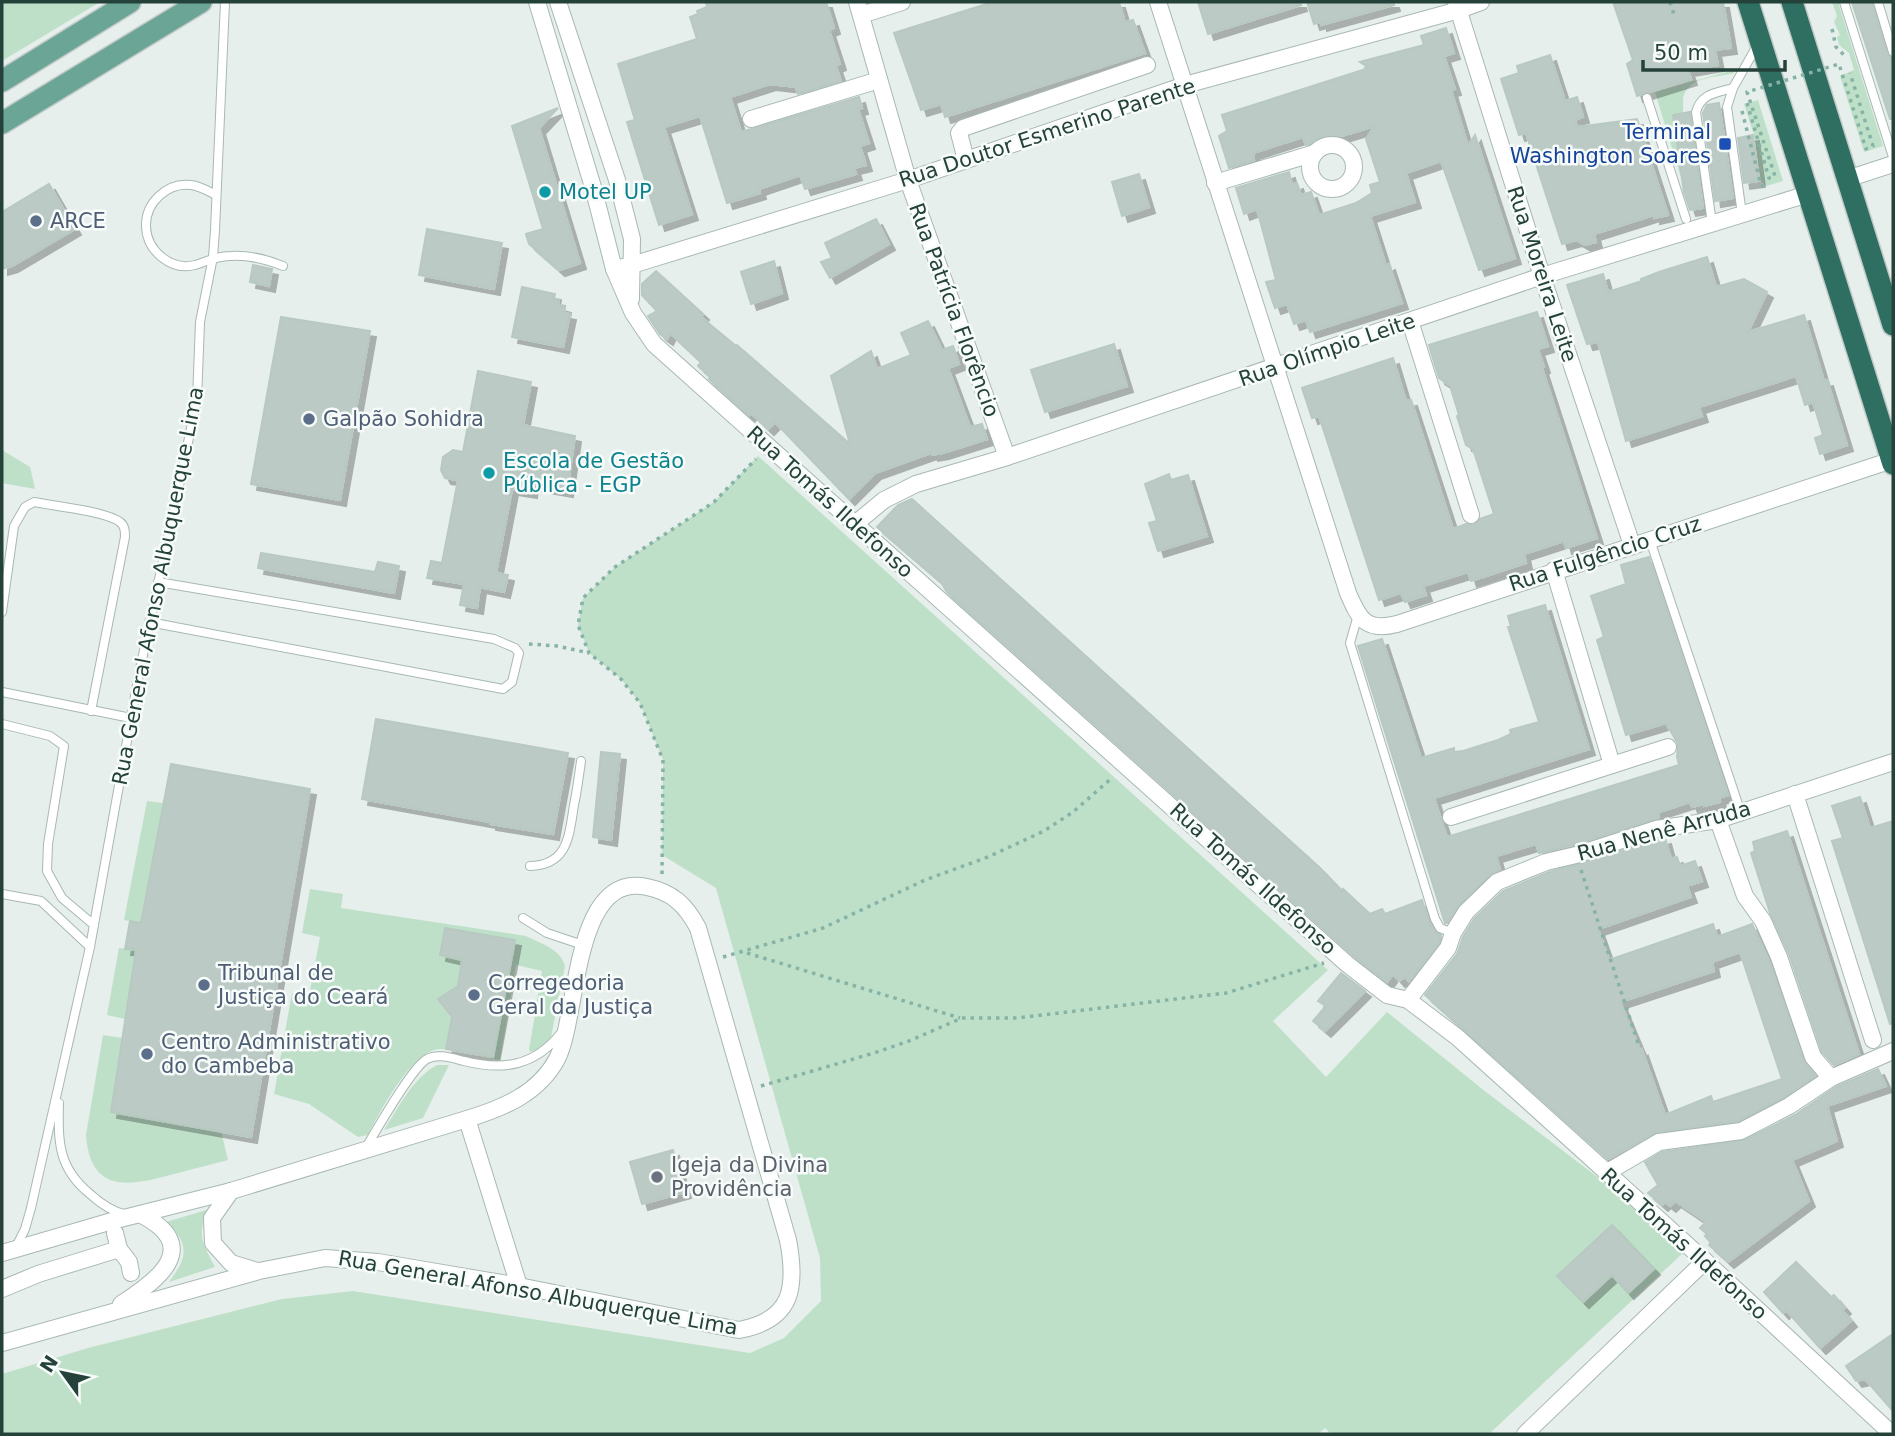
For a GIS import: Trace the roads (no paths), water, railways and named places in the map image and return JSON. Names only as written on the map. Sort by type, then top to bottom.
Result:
[{"type":"highway","points":[[1748,2],[1893,462]]},
{"type":"highway","points":[[1792,2],[1893,324]]},
{"type":"main road","points":[[2,81],[130,2]]},
{"type":"main road","points":[[2,123],[201,2]]},
{"type":"street","name":"Rua Tomás Ildefonso","points":[[540,2],[614,269],[633,313],[654,344],[1340,958],[1387,995],[1408,1000],[1457,1037],[1892,1434]]},
{"type":"street","points":[[558,2],[617,180],[632,239],[630,305]]},
{"type":"street","points":[[859,8],[902,2]]},
{"type":"street","points":[[1158,2],[1214,183],[1343,578],[1358,615]]},
{"type":"street","name":"Rua Doutor Esmerino Parente","points":[[614,269],[908,180],[1185,85],[1458,6],[1481,2]]},
{"type":"street","name":"Rua Moreira Leite","points":[[1458,6],[1542,276],[1632,545]]},
{"type":"street","name":"Rua Patrícia Florêncio","points":[[859,8],[908,180],[1007,457]]},
{"type":"street","points":[[966,160],[959,133],[963,128],[1147,65]]},
{"type":"street","points":[[751,119],[879,80]]},
{"type":"street","points":[[565,94],[586,87]]},
{"type":"street","points":[[1214,183],[1315,153]]},
{"type":"street","points":[[1847,179],[1893,164]]},
{"type":"street","points":[[593,187],[617,180]]},
{"type":"street","name":"Rua Olímpio Leite","points":[[855,524],[884,500],[916,484],[1007,457],[1276,368],[1542,276],[1808,194]]},
{"type":"street","points":[[1410,321],[1471,515]]},
{"type":"street","name":"Rua Fulgêncio Cruz","points":[[1358,615],[1366,622],[1384,627],[1893,462]]},
{"type":"street","points":[[1554,570],[1612,765]]},
{"type":"street","points":[[1451,817],[1668,747]]},
{"type":"street","name":"Rua Nenê Arruda","points":[[1408,1000],[1448,948],[1453,933],[1466,912],[1497,882],[1545,862],[1576,855],[1656,829],[1718,820],[1893,762]]},
{"type":"street","points":[[1795,794],[1873,1040]]},
{"type":"street","points":[[1718,820],[1745,896],[1763,921],[1779,957],[1813,1057],[1831,1078]]},
{"type":"street","name":"Rua General Afonso Albuquerque Lima","points":[[2,1343],[259,1271],[325,1258],[378,1262],[519,1286],[740,1330],[767,1323],[778,1314],[792,1287],[793,1266],[789,1240],[708,961],[691,915],[674,897],[662,890],[642,886],[622,888],[608,897],[597,910],[583,945],[558,1057],[542,1080],[522,1097],[501,1108],[467,1119],[231,1191],[8,1251]]},
{"type":"street","points":[[1606,1173],[1659,1142],[1741,1131],[1789,1106],[1831,1078],[1893,1051]]},
{"type":"street","points":[[467,1119],[519,1286]]},
{"type":"street","points":[[231,1191],[212,1218],[213,1243],[231,1263],[259,1271]]},
{"type":"street","points":[[104,1314],[149,1286],[166,1269],[170,1260],[171,1248],[167,1236],[157,1223],[138,1215]]},
{"type":"street","points":[[2,1289],[117,1241],[129,1262],[131,1273]]},
{"type":"street","points":[[1525,1434],[1705,1261]]},
{"type":"lane","name":"Rua General Afonso Albuquerque Lima","points":[[8,1251],[25,1229],[32,1208],[60,1083],[90,947],[149,622],[197,400],[200,322],[213,257],[225,2]]},
{"type":"lane","points":[[1844,2],[1893,157]]},
{"type":"lane","points":[[1878,2],[1893,52]]},
{"type":"lane","points":[[1742,214],[1727,107],[1733,88],[1760,39]]},
{"type":"lane","points":[[1712,223],[1696,112],[1704,97],[1733,88]]},
{"type":"lane","points":[[1647,98],[1686,219]]},
{"type":"lane","points":[[216,195],[201,187],[188,185],[175,186],[162,192],[147,215],[149,242],[157,254],[168,262],[181,266],[194,265],[213,257],[256,257],[283,266]]},
{"type":"lane","points":[[2,612],[15,526],[25,507],[34,502],[96,514],[121,523],[125,528],[125,537],[91,711]]},
{"type":"lane","points":[[1650,539],[1741,813]]},
{"type":"lane","points":[[149,622],[503,689],[512,682],[519,653],[515,648],[494,639],[158,582]]},
{"type":"lane","points":[[1358,615],[1350,643],[1371,716],[1435,919],[1440,928],[1453,933]]},
{"type":"lane","points":[[2,692],[131,719]]},
{"type":"lane","points":[[2,724],[50,736],[64,746],[48,844],[47,872],[62,898],[94,925]]},
{"type":"lane","points":[[530,866],[550,863],[565,848],[581,761]]},
{"type":"lane","points":[[2,894],[41,901],[90,947]]},
{"type":"lane","points":[[523,918],[547,933],[583,945]]},
{"type":"lane","points":[[364,1151],[398,1096],[426,1059],[439,1056],[478,1065],[508,1066],[549,1049],[567,1025]]},
{"type":"lane","name":"Rua General Afonso Albuquerque Lima","points":[[60,1083],[58,1133],[66,1166],[73,1179],[115,1212],[138,1215]]},
{"type":"place","name":"Terminal Washington Soares","points":[[1725,144]]},
{"type":"place","name":"Motel UP","points":[[545,192]]},
{"type":"place","name":"ARCE","points":[[36,221]]},
{"type":"place","name":"Galpão Sohidra","points":[[309,419]]},
{"type":"place","name":"Escola de Gestão Pública - EGP","points":[[489,473]]},
{"type":"place","name":"Tribunal de Justiça do Ceará","points":[[204,985]]},
{"type":"place","name":"Corregedoria Geral da Justiça","points":[[474,995]]},
{"type":"place","name":"Centro Administrativo do Cambeba","points":[[147,1054]]},
{"type":"place","name":"Igeja da Divina Providência","points":[[657,1177]]}]
